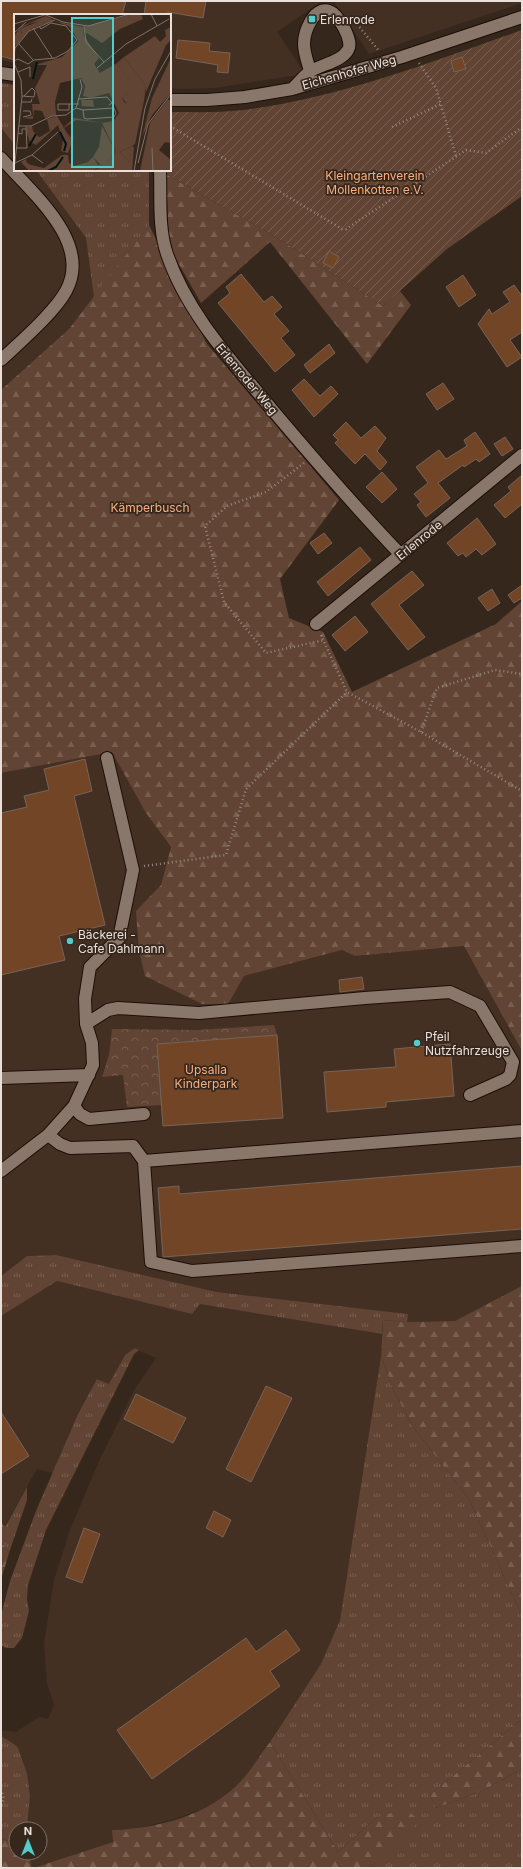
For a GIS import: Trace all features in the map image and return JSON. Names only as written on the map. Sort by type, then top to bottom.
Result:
[{"type":"street","points":[[292,89],[310,71],[339,58],[348,50],[350,42],[349,36],[334,14],[329,11],[323,11],[314,16],[305,37],[305,53],[310,71]]},
{"type":"street","name":"Eichenhofer Weg","points":[[171,100],[207,100],[245,97],[292,89],[412,53],[522,17]]},
{"type":"street","points":[[1,73],[14,75]]},
{"type":"street","points":[[1,158],[62,228],[71,246],[73,262],[72,277],[65,292],[25,337],[1,360]]},
{"type":"street","name":"Erlenroder Weg","points":[[160,171],[162,229],[167,254],[184,292],[214,339],[348,500],[400,556]]},
{"type":"street","name":"Erlenrode","points":[[316,624],[522,455]]},
{"type":"street","points":[[1,1171],[48,1135],[74,1106],[93,1065],[92,1043],[86,1024],[84,999],[90,967],[119,938],[133,870],[107,758]]},
{"type":"street","points":[[86,1024],[108,1010],[118,1008],[199,1013],[450,992],[480,1006],[513,1062],[510,1075],[506,1079],[470,1095]]},
{"type":"street","points":[[1,1078],[89,1076]]},
{"type":"street","points":[[74,1106],[80,1114],[89,1119],[144,1114]]},
{"type":"street","points":[[144,1161],[522,1131]]},
{"type":"street","points":[[48,1135],[60,1144],[70,1148],[133,1146],[144,1161],[151,1262],[192,1271],[522,1246]]},
{"type":"path","points":[[356,24],[380,52]]},
{"type":"path","points":[[412,53],[436,88],[456,156]]},
{"type":"path","points":[[392,127],[441,104]]},
{"type":"path","points":[[171,127],[342,229],[346,229],[466,150],[486,153],[522,126]]},
{"type":"path","points":[[312,457],[266,492],[227,506],[205,526],[224,602],[266,653],[324,640]]},
{"type":"path","points":[[316,624],[347,692],[421,732],[522,791]]},
{"type":"path","points":[[421,732],[437,688],[495,670],[522,674]]},
{"type":"path","points":[[132,867],[226,855],[246,789],[347,692]]},
{"type":"path","points":[[1,1789],[4,1799],[1,1807]]},
{"type":"shaded area","points":[[1,1],[322,1],[277,32],[305,74],[214,88],[171,88],[171,14],[14,14],[14,63],[1,60]]},
{"type":"shaded area","points":[[334,1],[522,1],[522,3],[369,54]]},
{"type":"shaded area","points":[[1,128],[14,144],[14,171],[37,171],[86,238],[94,298],[69,329],[1,390]]},
{"type":"shaded area","points":[[112,752],[149,817],[171,847],[161,885],[136,911],[228,1004],[243,976],[342,950],[355,956],[464,946],[522,1051],[522,1286],[519,1290],[455,1321],[407,1322],[407,1314],[217,1292],[56,1255],[27,1256],[1,1276],[1,773]]},
{"type":"shaded area","points":[[57,1281],[192,1314],[200,1304],[382,1334],[381,1356],[340,1620],[321,1664],[270,1742],[241,1782],[222,1799],[202,1809],[172,1820],[134,1829],[112,1830],[113,1842],[32,1868],[30,1861],[48,1861],[48,1821],[28,1821],[30,1795],[14,1744],[1,1736],[1,1730],[16,1732],[39,1717],[48,1719],[54,1705],[47,1683],[44,1644],[54,1580],[70,1530],[99,1461],[134,1390],[156,1358],[135,1349],[125,1355],[109,1385],[98,1379],[78,1414],[53,1473],[37,1469],[4,1527],[1,1522],[1,1316]]},
{"type":"green space","name":"Kleingartenverein Mollenkotten e.V.","points":[[522,30],[522,196],[447,249],[383,306],[274,236],[166,174],[166,171],[171,171],[171,112],[234,111],[279,104],[349,88],[419,66]]},
{"type":"green space","points":[[1,83],[14,85],[14,144],[1,128]]},
{"type":"green space","points":[[37,171],[149,171],[149,225],[94,298],[86,238]]},
{"type":"green space","points":[[166,174],[274,236],[383,306],[400,291],[411,305],[367,364],[270,242],[201,303],[169,247]]},
{"type":"green space","name":"Kämperbusch","points":[[149,225],[207,344],[339,500],[280,579],[289,618],[323,632],[352,692],[496,624],[522,601],[522,1051],[464,946],[355,956],[342,950],[244,976],[228,1004],[202,1004],[145,976],[139,951],[136,911],[161,885],[171,847],[146,813],[112,752],[1,773],[1,390],[69,329]]},
{"type":"green space","name":"Upsalla Kinderpark","points":[[274,1025],[277,1035],[283,1118],[163,1126],[162,1105],[127,1107],[123,1075],[102,1077],[109,1055],[112,1029],[198,1030]]},
{"type":"green space","points":[[56,1255],[217,1292],[408,1314],[407,1322],[383,1320],[382,1334],[200,1304],[192,1314],[57,1281],[1,1316],[1,1276],[27,1256]]},
{"type":"green space","points":[[522,1286],[522,1616],[469,1499],[413,1427],[393,1389],[381,1356],[383,1320],[407,1322],[455,1321]]},
{"type":"green space","points":[[135,1348],[139,1350],[134,1354],[46,1530],[28,1585],[27,1599],[29,1611],[22,1638],[14,1648],[6,1648],[1,1645],[1,1615],[10,1581],[36,1511],[78,1414],[97,1379],[109,1384],[125,1355]]},
{"type":"green space","points":[[381,1356],[393,1389],[413,1427],[469,1499],[522,1616],[522,1719],[430,1795],[436,1808],[482,1791],[522,1769],[522,1868],[367,1868],[377,1862],[377,1817],[338,1852],[270,1742],[321,1664],[340,1620]]},
{"type":"green space","points":[[27,1487],[27,1500],[9,1553],[1,1541],[1,1522],[5,1527]]},
{"type":"green space","points":[[1,1541],[9,1553],[1,1580]]},
{"type":"green space","points":[[522,1719],[522,1769],[482,1791],[436,1808],[430,1795]]},
{"type":"green space","points":[[1,1736],[18,1748],[27,1774],[30,1795],[28,1821],[8,1821],[8,1841],[1,1839]]},
{"type":"green space","points":[[270,1742],[338,1852],[377,1817],[405,1809],[418,1819],[415,1826],[377,1862],[367,1868],[33,1868],[113,1842],[112,1830],[146,1827],[164,1823],[181,1818],[214,1803],[241,1781]]},
{"type":"green space","points":[[1,1839],[8,1841],[8,1861],[30,1861],[32,1868],[1,1868]]},
{"type":"building","points":[[1,1],[126,1],[122,14],[14,14],[14,60],[1,56]]},
{"type":"building","points":[[146,1],[206,1],[203,18],[168,12],[168,14],[144,14]]},
{"type":"building","points":[[178,40],[210,43],[209,51],[230,53],[228,73],[217,72],[218,65],[176,58]]},
{"type":"building","points":[[462,57],[466,69],[454,72],[451,61]]},
{"type":"building","points":[[329,251],[339,257],[333,268],[323,263]]},
{"type":"building","points":[[241,274],[264,302],[272,296],[282,307],[274,314],[289,331],[281,338],[295,355],[275,372],[218,303],[230,293],[226,287]]},
{"type":"building","points":[[463,275],[476,295],[459,307],[446,287]]},
{"type":"building","points":[[514,285],[522,296],[522,332],[510,340],[522,357],[507,367],[478,324],[489,309],[492,314],[510,302],[503,292]]},
{"type":"building","points":[[329,344],[335,353],[310,373],[304,365]]},
{"type":"building","points":[[304,379],[320,396],[331,386],[338,394],[314,417],[292,390]]},
{"type":"building","points":[[443,383],[454,399],[437,410],[426,394]]},
{"type":"building","points":[[346,422],[361,438],[375,426],[386,438],[377,451],[387,462],[380,470],[365,454],[355,464],[335,443],[338,440],[333,435]]},
{"type":"building","points":[[475,432],[490,454],[479,462],[476,459],[464,467],[463,465],[438,483],[450,498],[426,517],[417,505],[421,502],[414,494],[428,483],[416,467],[439,450],[446,459],[467,446],[464,440]]},
{"type":"building","points":[[505,437],[513,449],[502,456],[494,444]]},
{"type":"building","points":[[382,472],[397,489],[382,503],[366,487]]},
{"type":"building","points":[[522,475],[522,504],[505,518],[494,505],[511,491],[508,487]]},
{"type":"building","points":[[477,518],[496,544],[482,555],[476,549],[466,557],[463,553],[458,556],[447,543]]},
{"type":"building","points":[[324,533],[332,543],[318,554],[310,543]]},
{"type":"building","points":[[360,547],[371,560],[328,596],[317,582]]},
{"type":"building","points":[[412,571],[424,585],[399,605],[425,637],[408,650],[371,604]]},
{"type":"building","points":[[522,585],[522,598],[514,603],[508,595]]},
{"type":"building","points":[[492,589],[500,603],[488,611],[478,598]]},
{"type":"building","points":[[355,616],[368,632],[345,651],[332,635]]},
{"type":"building","points":[[85,759],[92,791],[74,796],[105,925],[59,936],[65,960],[1,975],[1,813],[27,807],[24,796],[49,790],[44,769]]},
{"type":"building","points":[[362,977],[364,989],[340,992],[339,980]]},
{"type":"building","name":"Upsalla Kinderpark","points":[[277,1035],[283,1118],[163,1126],[157,1044]]},
{"type":"building","points":[[450,1044],[454,1096],[386,1102],[386,1107],[327,1112],[324,1072],[396,1067],[394,1049]]},
{"type":"building","points":[[522,1166],[522,1229],[163,1257],[158,1188],[179,1186],[179,1194]]},
{"type":"building","points":[[266,1386],[292,1398],[251,1482],[226,1469]]},
{"type":"building","points":[[136,1394],[186,1418],[173,1443],[124,1419]]},
{"type":"building","points":[[1,1412],[29,1456],[1,1474]]},
{"type":"building","points":[[214,1511],[231,1520],[223,1537],[206,1528]]},
{"type":"building","points":[[84,1528],[100,1534],[82,1583],[66,1577]]},
{"type":"building","points":[[286,1630],[300,1650],[270,1671],[280,1686],[152,1779],[117,1730],[246,1638],[256,1652]]},
{"type":"place","name":"Erlenrode","points":[[312,19]]},
{"type":"place","name":"Bäckerei - Cafe Dahlmann","points":[[70,941]]},
{"type":"place","name":"Pfeil Nutzfahrzeuge","points":[[417,1043]]}]
